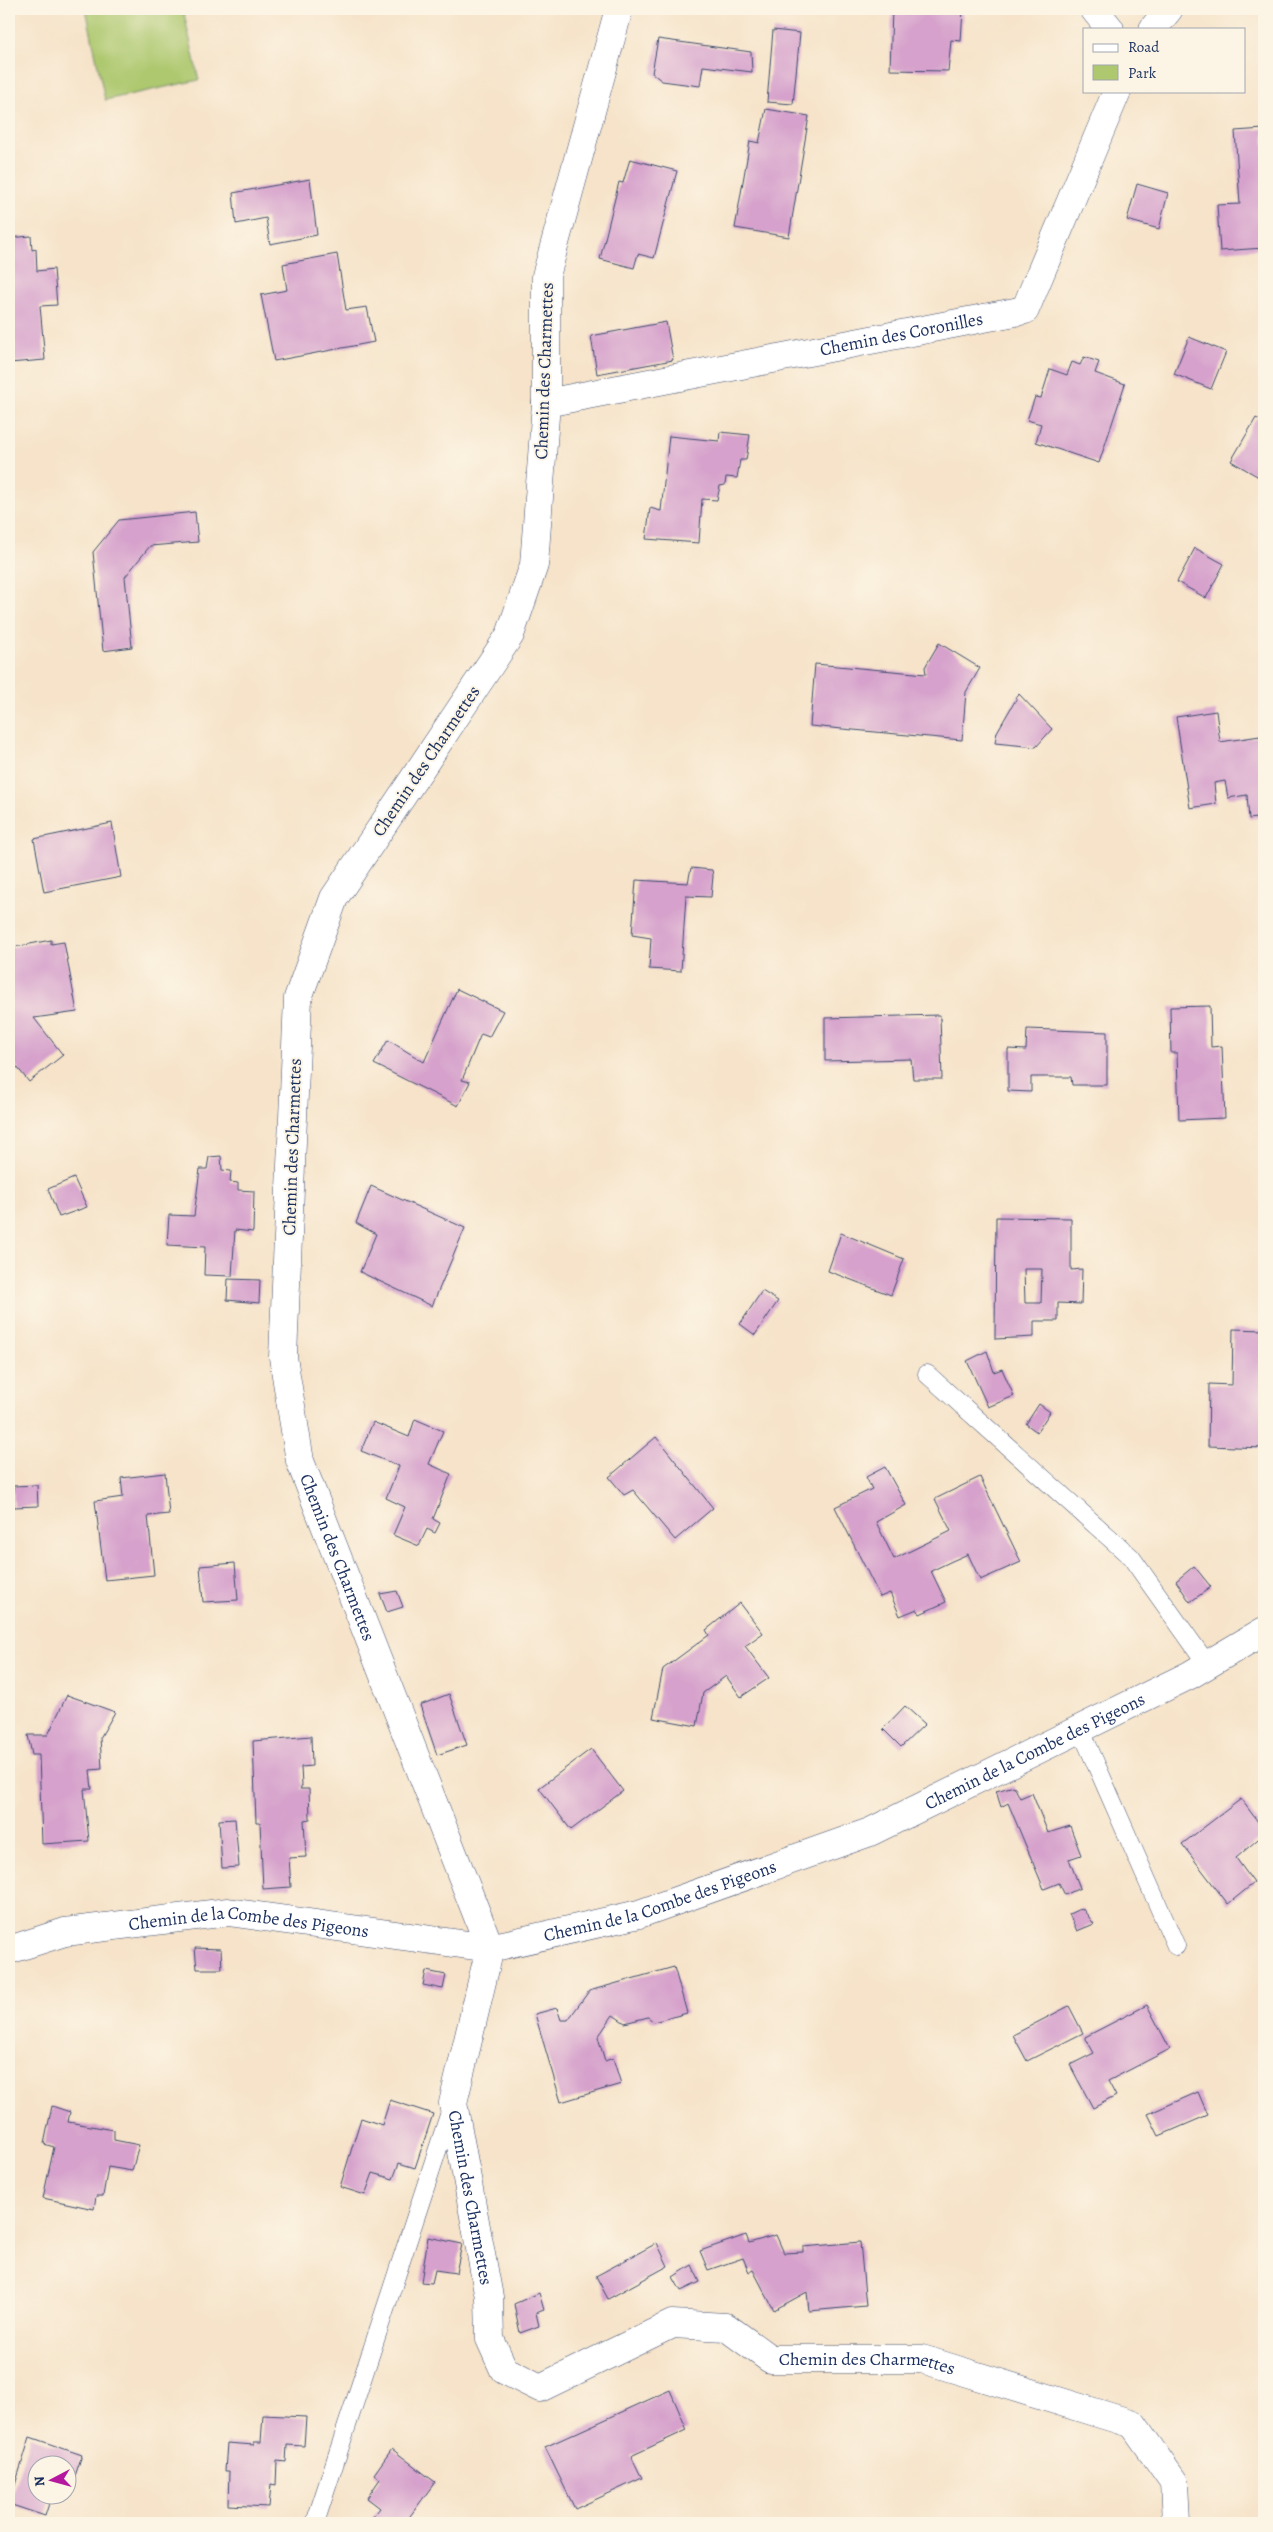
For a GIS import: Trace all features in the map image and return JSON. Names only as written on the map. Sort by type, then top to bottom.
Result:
[{"type":"street","name":"Chemin des Charmettes","points":[[620,9],[546,276],[546,403],[534,564],[510,635],[334,898],[298,998],[283,1357],[300,1461],[490,1948],[453,2104],[489,2296],[490,2339],[504,2370],[540,2388],[672,2324],[726,2327],[770,2359],[922,2359],[1133,2424],[1174,2482],[1176,2523]]},
{"type":"street","points":[[1094,9],[1109,28]]},
{"type":"street","points":[[1154,28],[1169,9]]},
{"type":"street","name":"Chemin des Coronilles","points":[[546,403],[1025,310],[1117,92]]},
{"type":"street","name":"Chemin de la Combe des Pigeons","points":[[9,1950],[65,1932],[228,1912],[490,1948],[639,1914],[870,1832],[1207,1664],[1264,1630]]},
{"type":"lane","points":[[927,1374],[1131,1558],[1207,1664]]},
{"type":"lane","points":[[1080,1728],[1176,1946]]},
{"type":"lane","points":[[315,2523],[453,2104]]},
{"type":"green space","points":[[86,9],[183,9],[199,80],[105,100]]},
{"type":"building","points":[[892,9],[963,9],[961,41],[951,40],[948,71],[890,70]]},
{"type":"building","points":[[773,30],[800,33],[793,104],[767,102]]},
{"type":"building","points":[[658,39],[751,52],[752,72],[703,66],[700,86],[662,81],[652,73]]},
{"type":"building","points":[[766,109],[809,116],[789,237],[735,228],[750,141],[759,143]]},
{"type":"building","points":[[1264,129],[1264,248],[1220,251],[1217,205],[1240,204],[1235,131]]},
{"type":"building","points":[[630,159],[677,171],[654,258],[638,254],[634,268],[600,259],[619,182],[623,183]]},
{"type":"building","points":[[310,179],[317,235],[270,244],[266,218],[236,224],[233,193]]},
{"type":"building","points":[[1137,184],[1168,193],[1159,229],[1127,220]]},
{"type":"building","points":[[31,236],[32,250],[36,249],[37,271],[54,269],[57,305],[40,306],[45,360],[9,363],[9,274],[11,273],[9,238]]},
{"type":"building","points":[[337,254],[346,310],[367,307],[374,342],[274,361],[261,295],[287,290],[283,264]]},
{"type":"building","points":[[666,322],[673,360],[597,374],[591,336]]},
{"type":"building","points":[[1189,337],[1226,352],[1211,389],[1174,374]]},
{"type":"building","points":[[1084,357],[1099,362],[1095,373],[1125,384],[1099,463],[1036,442],[1041,424],[1027,420],[1035,397],[1041,398],[1050,369],[1067,375],[1072,362],[1080,365]]},
{"type":"building","points":[[1256,418],[1264,422],[1264,480],[1231,461]]},
{"type":"building","points":[[720,432],[750,435],[746,460],[740,460],[737,478],[726,477],[725,485],[720,486],[717,500],[702,499],[699,543],[646,539],[650,508],[661,511],[669,436],[719,441]]},
{"type":"building","points":[[195,512],[198,542],[150,546],[125,577],[132,647],[103,651],[93,552],[119,520]]},
{"type":"building","points":[[1195,548],[1224,564],[1206,598],[1177,582]]},
{"type":"building","points":[[939,643],[980,668],[966,692],[962,740],[810,726],[815,664],[926,674],[925,667]]},
{"type":"building","points":[[1019,694],[1052,729],[1036,747],[995,743],[997,732]]},
{"type":"building","points":[[1216,711],[1220,742],[1260,736],[1264,763],[1264,817],[1249,819],[1247,795],[1228,798],[1225,781],[1214,783],[1216,804],[1190,808],[1176,717]]},
{"type":"building","points":[[112,823],[121,877],[44,892],[34,839]]},
{"type":"building","points":[[691,868],[712,870],[711,897],[686,896],[681,971],[649,969],[651,938],[632,935],[636,880],[688,883]]},
{"type":"building","points":[[51,940],[51,944],[64,942],[77,1012],[34,1018],[63,1055],[29,1082],[9,1057],[9,948]]},
{"type":"building","points":[[457,989],[503,1011],[489,1037],[481,1034],[462,1080],[470,1082],[458,1106],[374,1064],[388,1040],[424,1062]]},
{"type":"building","points":[[1210,1006],[1211,1047],[1222,1046],[1225,1118],[1179,1120],[1177,1053],[1171,1053],[1170,1007]]},
{"type":"building","points":[[940,1015],[942,1079],[913,1079],[911,1059],[825,1061],[825,1018]]},
{"type":"building","points":[[1027,1029],[1107,1032],[1107,1085],[1072,1085],[1071,1077],[1031,1077],[1031,1092],[1008,1091],[1008,1049],[1026,1050]]},
{"type":"building","points":[[221,1156],[222,1170],[231,1171],[230,1182],[238,1183],[238,1190],[254,1191],[253,1232],[235,1230],[232,1276],[204,1275],[205,1247],[167,1245],[169,1215],[194,1216],[200,1169],[207,1169],[209,1157]]},
{"type":"building","points":[[74,1178],[87,1207],[59,1217],[48,1189]]},
{"type":"building","points":[[371,1186],[465,1228],[432,1306],[360,1272],[376,1234],[356,1223]]},
{"type":"building","points":[[996,1217],[1071,1218],[1071,1270],[1082,1269],[1081,1304],[1058,1303],[1058,1321],[1034,1321],[1034,1337],[995,1339]],"holes":[[[1024,1269],[1042,1269],[1041,1303],[1025,1303]]]},
{"type":"building","points":[[841,1233],[904,1259],[891,1295],[828,1271]]},
{"type":"building","points":[[228,1279],[260,1280],[259,1303],[227,1300]]},
{"type":"building","points":[[762,1291],[778,1301],[755,1335],[740,1324]]},
{"type":"building","points":[[1233,1329],[1264,1330],[1264,1448],[1208,1446],[1209,1384],[1232,1385]]},
{"type":"building","points":[[987,1351],[994,1372],[1002,1369],[1014,1396],[988,1407],[967,1361]]},
{"type":"building","points":[[1039,1404],[1050,1412],[1037,1432],[1026,1424]]},
{"type":"building","points":[[415,1419],[443,1431],[429,1464],[451,1474],[433,1519],[440,1523],[435,1533],[427,1529],[419,1546],[393,1535],[405,1507],[386,1498],[399,1466],[361,1451],[373,1422],[409,1437]]},
{"type":"building","points":[[656,1437],[713,1508],[675,1540],[633,1490],[624,1495],[609,1477]]},
{"type":"building","points":[[885,1467],[906,1505],[876,1522],[894,1559],[951,1531],[935,1499],[980,1477],[1021,1562],[980,1580],[968,1554],[952,1561],[931,1571],[946,1602],[920,1614],[917,1609],[900,1616],[890,1593],[880,1597],[835,1507],[872,1489],[866,1477]]},
{"type":"building","points":[[165,1473],[169,1514],[148,1516],[154,1575],[105,1580],[95,1501],[123,1497],[121,1478]]},
{"type":"building","points":[[37,1485],[38,1506],[14,1507],[13,1486]]},
{"type":"building","points":[[235,1563],[238,1600],[203,1602],[200,1566]]},
{"type":"building","points":[[1194,1566],[1211,1587],[1190,1602],[1176,1581]]},
{"type":"building","points":[[397,1591],[403,1607],[387,1612],[380,1594]]},
{"type":"building","points":[[740,1603],[763,1633],[745,1646],[769,1678],[741,1697],[726,1676],[703,1693],[697,1726],[653,1718],[663,1669],[709,1635],[706,1630]]},
{"type":"building","points":[[449,1694],[467,1745],[437,1755],[420,1705]]},
{"type":"building","points":[[67,1695],[115,1712],[100,1738],[102,1769],[90,1770],[92,1789],[84,1789],[89,1841],[42,1844],[39,1755],[32,1755],[28,1735],[48,1735]]},
{"type":"building","points":[[905,1706],[925,1724],[901,1747],[883,1729]]},
{"type":"building","points":[[311,1736],[312,1766],[301,1767],[302,1786],[300,1789],[309,1789],[310,1819],[304,1820],[306,1857],[289,1858],[291,1887],[263,1889],[260,1822],[256,1822],[253,1741]]},
{"type":"building","points":[[591,1749],[623,1791],[571,1830],[539,1788]]},
{"type":"building","points":[[1014,1786],[1020,1798],[1032,1793],[1048,1833],[1070,1826],[1081,1855],[1069,1859],[1080,1888],[1065,1895],[1059,1883],[1044,1889],[1008,1803],[1001,1807],[996,1791]]},
{"type":"building","points":[[1241,1799],[1264,1830],[1264,1834],[1236,1858],[1254,1883],[1228,1904],[1182,1844]]},
{"type":"building","points":[[235,1819],[239,1867],[222,1868],[219,1820]]},
{"type":"building","points":[[1082,1908],[1094,1924],[1077,1931],[1069,1914]]},
{"type":"building","points":[[195,1948],[221,1949],[222,1969],[197,1969]]},
{"type":"building","points":[[674,1967],[687,2013],[654,2022],[648,2017],[625,2023],[613,2015],[598,2037],[605,2061],[613,2058],[621,2084],[561,2102],[535,2014],[557,2008],[561,2020],[568,2020],[589,1991]]},
{"type":"building","points":[[426,1971],[446,1975],[443,1989],[423,1985]]},
{"type":"building","points":[[1147,2005],[1170,2049],[1108,2081],[1116,2096],[1093,2108],[1070,2065],[1094,2053],[1085,2037]]},
{"type":"building","points":[[1069,2006],[1083,2033],[1027,2061],[1013,2035]]},
{"type":"building","points":[[1198,2092],[1208,2115],[1159,2136],[1148,2114]]},
{"type":"building","points":[[390,2100],[433,2114],[415,2168],[399,2163],[393,2179],[373,2173],[365,2195],[340,2187],[361,2118],[382,2125]]},
{"type":"building","points":[[52,2106],[70,2112],[68,2122],[114,2130],[114,2140],[139,2145],[132,2171],[108,2167],[103,2196],[96,2196],[94,2209],[43,2198],[54,2147],[44,2144]]},
{"type":"building","points":[[746,2235],[749,2243],[776,2235],[784,2253],[803,2252],[803,2247],[860,2242],[866,2306],[809,2311],[807,2292],[774,2310],[753,2270],[749,2272],[743,2258],[708,2270],[700,2251]]},
{"type":"building","points":[[428,2237],[462,2244],[456,2273],[435,2270],[432,2283],[421,2282]]},
{"type":"building","points":[[657,2243],[668,2266],[608,2299],[596,2276]]},
{"type":"building","points":[[692,2265],[700,2282],[681,2291],[673,2277]]},
{"type":"building","points":[[539,2293],[544,2310],[536,2313],[539,2326],[520,2333],[514,2304]]},
{"type":"building","points":[[670,2390],[687,2430],[631,2456],[642,2478],[575,2509],[545,2447]]},
{"type":"building","points":[[263,2415],[306,2417],[304,2446],[287,2445],[286,2462],[277,2461],[276,2485],[271,2484],[269,2507],[228,2505],[229,2471],[225,2471],[227,2443],[254,2445],[254,2442],[261,2442]]},
{"type":"building","points":[[30,2437],[82,2455],[78,2467],[78,2454],[28,2454],[28,2504],[49,2504],[45,2516],[9,2504]]},
{"type":"building","points":[[392,2449],[435,2482],[405,2523],[368,2523],[380,2508],[367,2498],[380,2479],[374,2474]]}]
